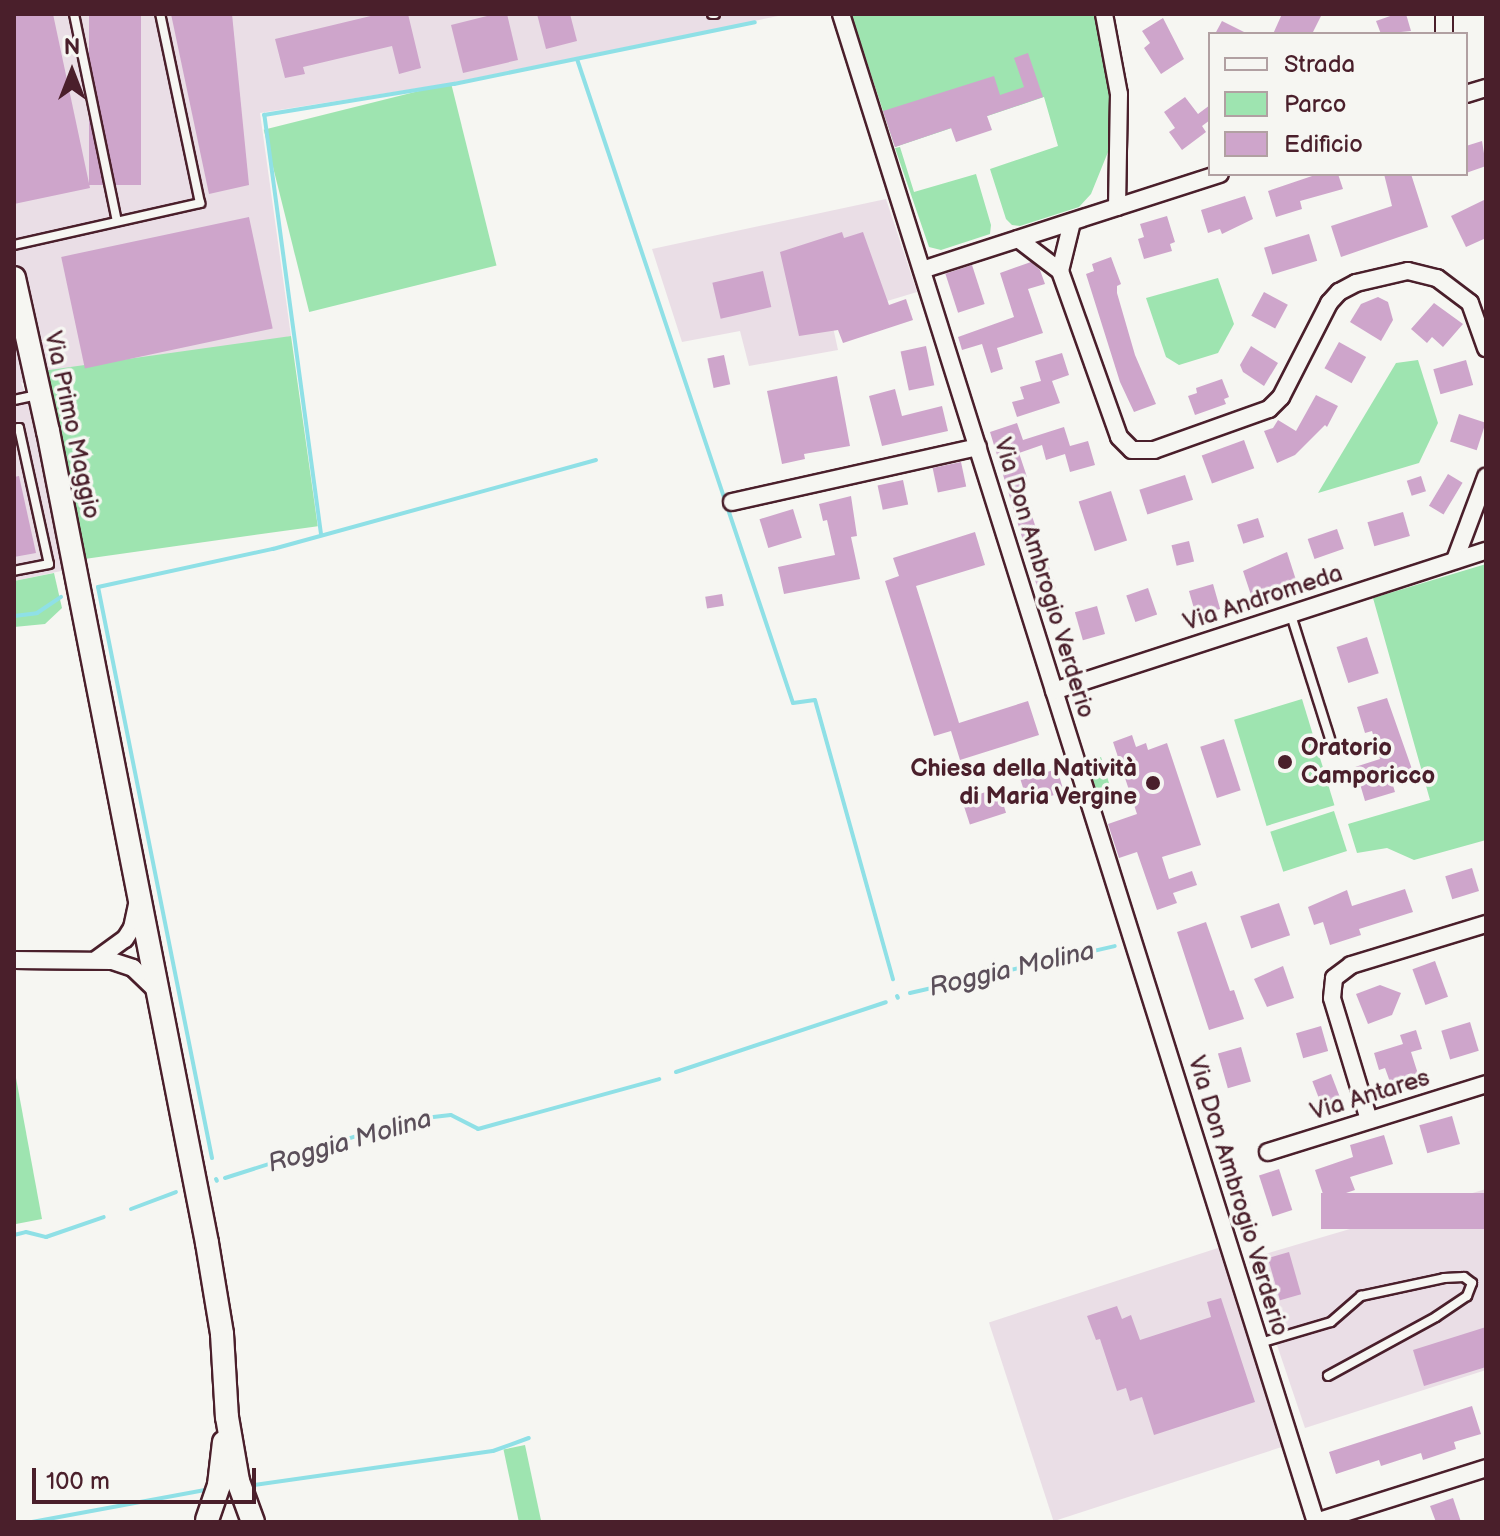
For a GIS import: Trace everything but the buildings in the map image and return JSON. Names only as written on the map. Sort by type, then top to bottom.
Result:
[{"type":"main road","name":"Via Primo Maggio","points":[[14,278],[40,395],[214,1276],[227,1417]]},
{"type":"main road","points":[[204,1521],[219,1485],[227,1417]]},
{"type":"main road","points":[[227,1417],[238,1481],[252,1522]]},
{"type":"main road","points":[[204,1521],[227,1516],[252,1522]]},
{"type":"street","name":"Via Don Ambrogio Verderio","points":[[841,14],[1316,1522]]},
{"type":"street","points":[[1104,14],[1119,94],[1117,207]]},
{"type":"street","points":[[922,270],[1214,176]]},
{"type":"street","points":[[1060,271],[1072,222]]},
{"type":"street","points":[[1018,239],[1060,271],[1119,437],[1125,446],[1137,451],[1154,450],[1269,409],[1281,397],[1331,299],[1356,283],[1408,271],[1437,278],[1470,303],[1486,348]]},
{"type":"street","points":[[732,502],[978,447]]},
{"type":"street","points":[[1455,560],[1486,477]]},
{"type":"street","name":"Via Andromeda","points":[[1054,691],[1088,688],[1291,615],[1486,551]]},
{"type":"street","points":[[95,960],[107,955],[125,939],[137,914],[138,899]]},
{"type":"street","points":[[1369,1120],[1332,998],[1334,978],[1351,965],[1486,924]]},
{"type":"street","points":[[14,960],[112,961],[133,968],[155,989]]},
{"type":"street","name":"Via Antares","points":[[1268,1152],[1486,1084]]},
{"type":"street","points":[[1316,1522],[1486,1468]]},
{"type":"lane","points":[[74,14],[117,221]]},
{"type":"lane","points":[[14,245],[200,203],[160,14]]},
{"type":"lane","points":[[14,400],[40,395]]},
{"type":"lane","points":[[14,429],[19,428],[49,564],[14,571]]},
{"type":"lane","points":[[1291,615],[1330,739]]},
{"type":"lane","points":[[1260,1343],[1331,1322],[1361,1296],[1444,1278],[1464,1277],[1472,1283],[1467,1296],[1436,1317],[1328,1376]]},
{"type":"shaded area","points":[[14,14],[788,14],[451,83],[260,113],[291,336],[39,391],[21,382],[37,423],[66,570],[14,581]]},
{"type":"shaded area","points":[[886,199],[917,292],[831,318],[838,350],[749,366],[740,331],[682,342],[652,249]]},
{"type":"shaded area","points":[[1486,1189],[1486,1370],[1305,1428],[1248,1259]]},
{"type":"shaded area","points":[[1221,1247],[1286,1446],[1054,1521],[989,1322]]},
{"type":"green space","points":[[851,14],[1099,14],[1110,63],[1112,120],[1108,152],[1091,194],[1079,207],[1020,226],[1012,225],[1006,219],[990,169],[1058,146],[1044,97],[895,147]]},
{"type":"green space","points":[[451,83],[496,265],[309,312],[264,130]]},
{"type":"green space","points":[[900,147],[914,192],[976,174],[991,225],[990,234],[941,250],[929,247],[895,148]]},
{"type":"green space","points":[[1218,278],[1234,324],[1218,353],[1179,365],[1166,357],[1146,298]]},
{"type":"green space","points":[[291,336],[318,526],[72,561],[45,371]]},
{"type":"green space","points":[[1418,360],[1438,423],[1419,463],[1318,493],[1396,363]]},
{"type":"green space","points":[[1486,564],[1486,840],[1414,860],[1387,848],[1357,853],[1348,824],[1430,800],[1373,598]]},
{"type":"green space","points":[[54,573],[62,608],[45,624],[14,627],[14,581]]},
{"type":"green space","name":"Oratorio Camporicco","points":[[1302,699],[1334,805],[1267,826],[1234,720]]},
{"type":"green space","points":[[1101,757],[1112,793],[1098,798],[1087,761]]},
{"type":"green space","name":"Oratorio Camporicco","points":[[1334,811],[1347,851],[1283,872],[1270,832]]},
{"type":"green space","points":[[14,1067],[42,1219],[16,1224],[14,1214]]},
{"type":"green space","points":[[525,1445],[541,1522],[519,1522],[503,1450]]},
{"type":"waterway","points":[[321,534],[264,115],[454,84],[755,22]]},
{"type":"waterway","points":[[577,59],[793,703],[815,700],[893,979]]},
{"type":"waterway","points":[[212,1158],[98,587],[273,549],[596,460]]},
{"type":"waterway","points":[[14,616],[37,613],[61,597]]},
{"type":"waterway","name":"Roggia Molina","points":[[910,993],[1115,946]]},
{"type":"waterway","name":"Roggia Molina","points":[[676,1072],[886,1002]]},
{"type":"waterway","name":"Roggia Molina","points":[[225,1178],[407,1120],[451,1115],[478,1129],[659,1079]]},
{"type":"waterway","name":"Roggia Molina","points":[[131,1209],[176,1192]]},
{"type":"waterway","name":"Roggia Molina","points":[[14,1235],[26,1232],[46,1237],[104,1217]]},
{"type":"waterway","points":[[254,1485],[493,1451],[529,1438]]},
{"type":"waterway","points":[[32,1522],[205,1490]]},
{"type":"place","name":"Oratorio Camporicco","points":[[1285,762]]},
{"type":"place","name":"Chiesa della Natività di Maria Vergine","points":[[1153,783]]}]
